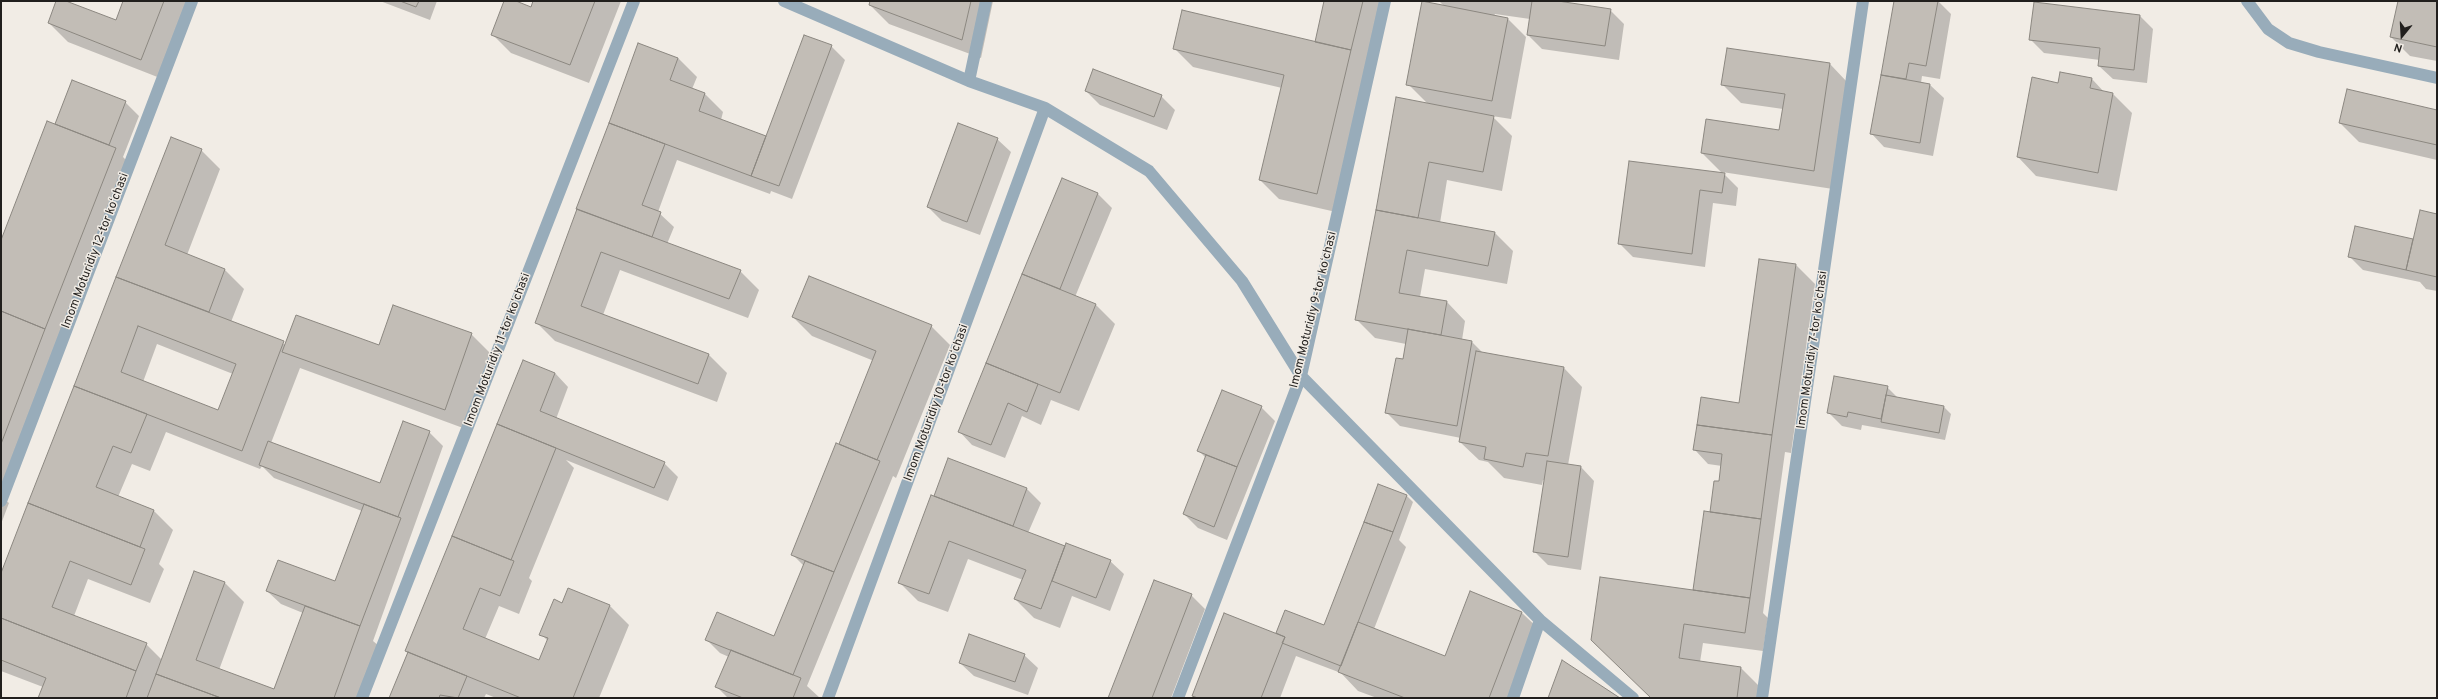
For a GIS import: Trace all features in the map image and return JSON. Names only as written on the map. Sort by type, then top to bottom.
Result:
[{"type":"street","name":"Imom Moturidiy 12-tor koʻchasi","points":[[1,501],[192,1]]},
{"type":"street","name":"Imom Moturidiy 11-tor koʻchasi","points":[[362,698],[634,1]]},
{"type":"street","points":[[784,1],[969,81],[1045,108],[1148,171],[1242,281],[1301,376],[1540,620],[1633,698]]},
{"type":"street","points":[[969,81],[986,1]]},
{"type":"street","name":"Imom Moturidiy 9-tor koʻchasi","points":[[1178,698],[1301,376],[1385,1]]},
{"type":"street","name":"Imom Moturidiy 7-tor koʻchasi","points":[[1762,698],[1864,1]]},
{"type":"street","points":[[2247,1],[2268,29],[2289,43],[2319,52],[2437,78]]},
{"type":"street","name":"Imom Moturidiy 10-tor koʻchasi","points":[[828,698],[1045,108]]},
{"type":"street","points":[[1513,698],[1540,620]]},
{"type":"building","points":[[56,1],[66,1],[116,20],[123,1],[164,1],[141,60],[48,23]]},
{"type":"building","points":[[400,1],[419,1],[416,7]]},
{"type":"building","points":[[504,1],[516,1],[531,7],[533,1],[595,1],[570,65],[491,35]]},
{"type":"building","points":[[870,1],[971,1],[962,40],[869,5]]},
{"type":"building","points":[[1324,1],[1363,1],[1351,50],[1315,42]]},
{"type":"building","points":[[1422,1],[1508,18],[1492,101],[1406,85]]},
{"type":"building","points":[[1532,1],[1558,1],[1611,9],[1605,46],[1527,35]]},
{"type":"building","points":[[1894,1],[1938,1],[1926,66],[1909,63],[1906,79],[1881,75]]},
{"type":"building","points":[[2398,1],[2437,1],[2437,47],[2390,37]]},
{"type":"building","points":[[2034,2],[2140,15],[2134,70],[2098,66],[2100,48],[2029,40]]},
{"type":"building","points":[[1182,10],[1351,50],[1317,194],[1259,180],[1284,75],[1173,49]]},
{"type":"building","points":[[804,35],[832,45],[779,186],[751,176]]},
{"type":"building","points":[[638,43],[678,58],[670,80],[705,93],[699,111],[766,136],[751,176],[609,123]]},
{"type":"building","points":[[1727,48],[1830,63],[1814,171],[1701,153],[1706,119],[1779,130],[1785,94],[1721,85]]},
{"type":"building","points":[[1093,69],[1162,95],[1154,117],[1085,91]]},
{"type":"building","points":[[2060,72],[2092,78],[2090,88],[2113,93],[2098,173],[2017,157],[2032,77],[2058,83]]},
{"type":"building","points":[[1881,75],[1930,84],[1920,143],[1870,134]]},
{"type":"building","points":[[72,80],[126,101],[109,145],[55,124]]},
{"type":"building","points":[[2347,89],[2437,110],[2437,145],[2339,123]]},
{"type":"building","points":[[1396,97],[1494,116],[1483,172],[1429,162],[1418,218],[1376,210]]},
{"type":"building","points":[[47,121],[116,148],[45,329],[1,311],[1,240]]},
{"type":"building","points":[[609,123],[665,144],[642,205],[661,212],[652,237],[576,209]]},
{"type":"building","points":[[958,123],[998,138],[967,222],[927,207]]},
{"type":"building","points":[[171,137],[202,149],[165,245],[225,269],[209,312],[116,277]]},
{"type":"building","points":[[1629,161],[1725,173],[1722,193],[1700,190],[1692,254],[1618,244]]},
{"type":"building","points":[[1062,178],[1098,193],[1060,289],[1022,274]]},
{"type":"building","points":[[577,209],[741,270],[729,299],[601,252],[581,306],[709,354],[698,384],[535,323]]},
{"type":"building","points":[[1376,210],[1495,232],[1488,266],[1407,250],[1399,293],[1447,301],[1441,335],[1355,320]]},
{"type":"building","points":[[2420,210],[2437,214],[2437,277],[2406,270]]},
{"type":"building","points":[[2355,226],[2413,239],[2406,270],[2348,257]]},
{"type":"building","points":[[1759,259],[1796,264],[1772,435],[1697,425],[1701,397],[1739,403]]},
{"type":"building","points":[[1022,274],[1096,304],[1060,393],[986,363]]},
{"type":"building","points":[[809,276],[932,325],[877,460],[839,444],[876,351],[792,317]]},
{"type":"building","points":[[116,277],[284,341],[242,451],[74,386]],"holes":[[[138,326],[236,364],[218,410],[121,372]]]},
{"type":"building","points":[[393,305],[472,333],[445,410],[282,352],[296,315],[379,345]]},
{"type":"building","points":[[1,311],[45,329],[1,444]]},
{"type":"building","points":[[1408,329],[1472,341],[1457,426],[1385,413],[1396,358],[1403,359]]},
{"type":"building","points":[[1476,351],[1564,367],[1548,456],[1526,453],[1523,467],[1484,459],[1486,447],[1459,442]]},
{"type":"building","points":[[523,360],[555,373],[540,411],[665,462],[654,488],[497,424]]},
{"type":"building","points":[[986,363],[1038,384],[1027,412],[1008,403],[991,445],[958,432]]},
{"type":"building","points":[[1834,376],[1888,386],[1881,419],[1848,412],[1847,417],[1827,413]]},
{"type":"building","points":[[74,386],[147,414],[131,453],[113,446],[96,487],[154,510],[140,547],[28,503]]},
{"type":"building","points":[[1222,390],[1262,406],[1237,467],[1197,451]]},
{"type":"building","points":[[1886,395],[1944,406],[1939,433],[1881,422]]},
{"type":"building","points":[[403,421],[430,431],[398,517],[259,465],[268,441],[380,483]]},
{"type":"building","points":[[497,424],[556,448],[511,560],[452,536]]},
{"type":"building","points":[[1697,425],[1772,435],[1761,519],[1710,512],[1714,481],[1719,481],[1722,454],[1693,450]]},
{"type":"building","points":[[836,443],[880,461],[834,572],[791,555]]},
{"type":"building","points":[[1206,455],[1237,467],[1214,527],[1183,514]]},
{"type":"building","points":[[948,458],[1027,488],[1013,526],[934,496]]},
{"type":"building","points":[[1547,461],[1581,466],[1568,557],[1533,552]]},
{"type":"building","points":[[1378,484],[1407,495],[1393,532],[1364,522]]},
{"type":"building","points":[[931,495],[1065,546],[1041,609],[1014,599],[1026,570],[949,541],[929,594],[898,583]]},
{"type":"building","points":[[28,503],[145,549],[131,585],[70,561],[52,607],[147,643],[136,671],[1,618],[1,573]]},
{"type":"building","points":[[364,504],[401,518],[360,626],[266,591],[278,560],[335,581]]},
{"type":"building","points":[[1704,511],[1761,519],[1750,598],[1693,590]]},
{"type":"building","points":[[1364,522],[1393,532],[1341,666],[1282,643],[1285,637],[1276,633],[1285,610],[1324,625]]},
{"type":"building","points":[[452,536],[514,561],[500,596],[480,588],[463,629],[539,660],[548,638],[539,635],[554,599],[562,603],[568,588],[610,605],[573,698],[521,698],[405,651]]},
{"type":"building","points":[[1066,543],[1111,560],[1096,598],[1052,581]]},
{"type":"building","points":[[805,561],[834,572],[793,675],[705,640],[717,612],[774,636]]},
{"type":"building","points":[[194,571],[225,582],[196,660],[274,689],[305,606],[360,626],[334,698],[221,698],[156,674]]},
{"type":"building","points":[[1600,577],[1750,598],[1745,633],[1684,624],[1679,658],[1741,667],[1737,698],[1651,698],[1591,640]]},
{"type":"building","points":[[1154,580],[1192,594],[1152,698],[1108,698]]},
{"type":"building","points":[[1470,591],[1522,612],[1489,698],[1405,698],[1338,672],[1358,622],[1445,656]]},
{"type":"building","points":[[1224,613],[1285,637],[1261,698],[1198,698],[1192,696]]},
{"type":"building","points":[[1,618],[136,671],[126,698],[38,698],[46,678],[1,660]]},
{"type":"building","points":[[969,634],[1025,654],[1015,682],[959,663]]},
{"type":"building","points":[[731,650],[801,678],[793,698],[743,698],[715,687]]},
{"type":"building","points":[[408,652],[467,676],[458,698],[440,695],[439,698],[389,698]]},
{"type":"building","points":[[1562,660],[1620,698],[1548,698]]},
{"type":"building","points":[[156,674],[221,698],[147,698]]}]
